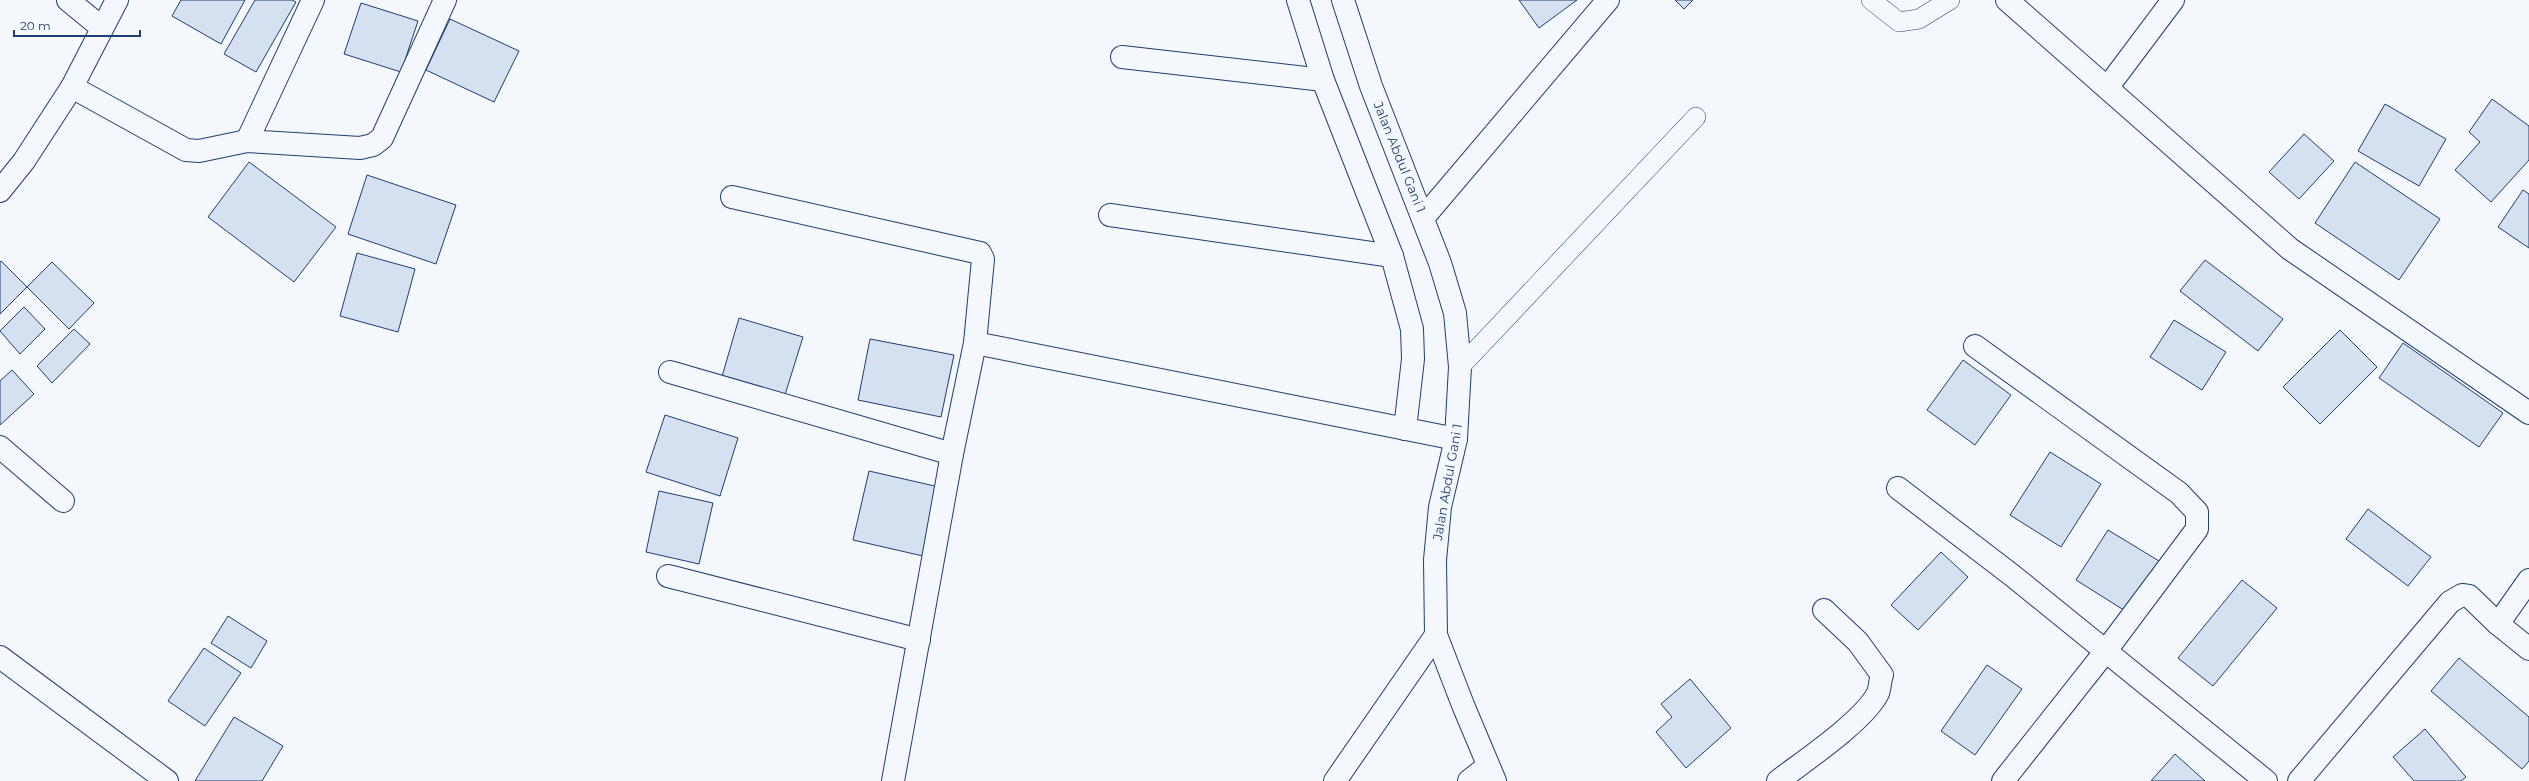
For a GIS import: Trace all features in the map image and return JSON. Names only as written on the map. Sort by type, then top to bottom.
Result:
[{"type":"street","points":[[68,0],[102,28]]},
{"type":"street","points":[[0,191],[24,161],[72,87],[117,0]]},
{"type":"street","points":[[247,141],[313,0]]},
{"type":"street","points":[[72,87],[186,150],[199,151],[247,141],[360,148],[373,145],[382,138],[444,0]]},
{"type":"street","points":[[1298,0],[1323,80],[1392,256],[1412,329],[1413,359],[1405,429]]},
{"type":"street","name":"Jalan Abdul Gani 1","points":[[1343,0],[1371,86],[1424,217],[1455,313],[1460,367],[1456,439],[1440,507],[1435,560],[1436,635],[1491,773]]},
{"type":"street","points":[[1424,217],[1608,0]]},
{"type":"street","points":[[2007,0],[2290,250],[2529,413]]},
{"type":"street","points":[[2107,88],[2173,0]]},
{"type":"street","points":[[1122,57],[1323,80]]},
{"type":"street","points":[[732,197],[980,253],[983,259],[976,343],[952,454],[893,781]]},
{"type":"street","points":[[1110,215],[1392,256]]},
{"type":"street","points":[[976,343],[1456,439]]},
{"type":"street","points":[[1975,346],[2179,493],[2197,512],[2197,528],[2105,652],[2003,781]]},
{"type":"street","points":[[670,372],[952,454]]},
{"type":"street","points":[[0,447],[63,501]]},
{"type":"street","points":[[1898,488],[2014,576],[2105,652],[2266,781]]},
{"type":"street","points":[[668,576],[919,640]]},
{"type":"street","points":[[2498,624],[2529,580]]},
{"type":"street","points":[[2299,781],[2450,602],[2462,595],[2469,596],[2498,624],[2529,649]]},
{"type":"street","points":[[1778,781],[1835,737],[1862,712],[1878,693],[1882,675],[1871,658],[1824,610]]},
{"type":"street","points":[[1335,781],[1436,635]]},
{"type":"street","points":[[0,657],[167,781]]},
{"type":"street","points":[[1469,781],[1491,773]]},
{"type":"lane","points":[[1871,0],[1899,22],[1919,19],[1950,0]]},
{"type":"lane","points":[[1460,367],[1696,117]]},
{"type":"building","points":[[181,0],[245,0],[221,44],[172,16]]},
{"type":"building","points":[[255,0],[292,0],[296,2],[256,72],[224,54]]},
{"type":"building","points":[[1519,0],[1577,0],[1539,28]]},
{"type":"building","points":[[1675,0],[1693,0],[1684,9]]},
{"type":"building","points":[[361,3],[418,21],[401,72],[344,54]]},
{"type":"building","points":[[450,19],[519,51],[494,102],[426,70]]},
{"type":"building","points":[[2492,99],[2529,126],[2529,160],[2491,202],[2455,170],[2480,142],[2469,132]]},
{"type":"building","points":[[2385,104],[2446,139],[2419,186],[2358,151]]},
{"type":"building","points":[[2304,134],[2334,161],[2299,199],[2269,172]]},
{"type":"building","points":[[249,162],[336,227],[294,282],[208,217]]},
{"type":"building","points":[[2355,162],[2440,219],[2399,280],[2315,223]]},
{"type":"building","points":[[367,175],[456,205],[436,264],[348,234]]},
{"type":"building","points":[[2523,190],[2529,194],[2529,248],[2498,227]]},
{"type":"building","points":[[357,253],[415,269],[398,332],[340,316]]},
{"type":"building","points":[[2205,260],[2283,319],[2258,351],[2180,291]]},
{"type":"building","points":[[1,261],[27,287],[0,314],[0,262]]},
{"type":"building","points":[[52,262],[94,303],[69,329],[27,287]]},
{"type":"building","points":[[24,307],[45,329],[20,354],[0,331]]},
{"type":"building","points":[[739,318],[803,337],[784,398],[721,380]]},
{"type":"building","points":[[2174,320],[2226,352],[2202,390],[2150,357]]},
{"type":"building","points":[[74,329],[90,344],[52,383],[37,366]]},
{"type":"building","points":[[2340,330],[2377,367],[2320,424],[2283,387]]},
{"type":"building","points":[[870,339],[954,355],[941,417],[858,400]]},
{"type":"building","points":[[2403,343],[2503,413],[2479,447],[2379,378]]},
{"type":"building","points":[[1963,360],[2011,395],[1975,445],[1927,410]]},
{"type":"building","points":[[12,370],[34,394],[0,425],[0,381]]},
{"type":"building","points":[[665,415],[738,438],[720,496],[646,472]]},
{"type":"building","points":[[2050,452],[2101,484],[2061,547],[2010,515]]},
{"type":"building","points":[[869,471],[939,487],[923,556],[853,540]]},
{"type":"building","points":[[659,491],[713,503],[699,564],[646,552]]},
{"type":"building","points":[[2368,509],[2431,557],[2408,586],[2346,539]]},
{"type":"building","points":[[2108,530],[2159,561],[2127,612],[2076,580]]},
{"type":"building","points":[[1941,552],[1968,577],[1918,630],[1891,605]]},
{"type":"building","points":[[2242,580],[2277,608],[2213,686],[2178,658]]},
{"type":"building","points":[[228,616],[267,641],[251,668],[211,643]]},
{"type":"building","points":[[204,648],[241,673],[205,726],[168,701]]},
{"type":"building","points":[[2459,658],[2529,717],[2529,761],[2522,769],[2431,691]]},
{"type":"building","points":[[1987,665],[2022,689],[1975,755],[1941,731]]},
{"type":"building","points":[[1690,679],[1731,728],[1686,768],[1656,732],[1672,717],[1661,704]]},
{"type":"building","points":[[234,717],[283,746],[262,781],[195,781]]},
{"type":"building","points":[[2425,729],[2466,777],[2461,781],[2414,781],[2393,757]]},
{"type":"building","points":[[2175,754],[2205,781],[2151,781]]}]
